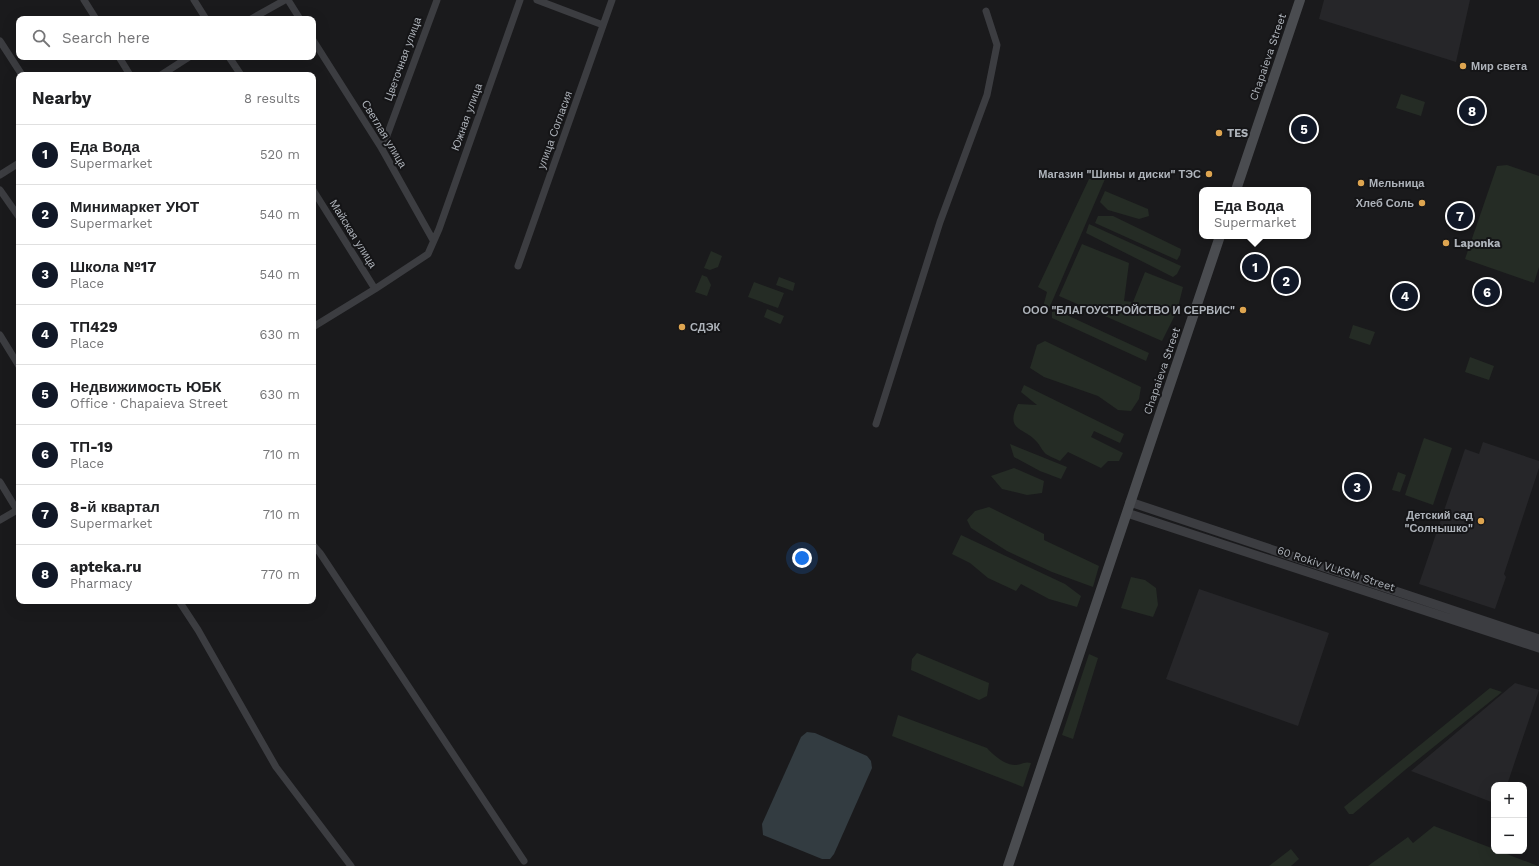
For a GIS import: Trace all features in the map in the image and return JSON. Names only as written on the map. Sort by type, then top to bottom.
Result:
[{"type":"main road","name":"Chapaieva Street","points":[[1237,187],[1300,0]]},
{"type":"main road","name":"Chapaieva Street","points":[[1008,866],[1219,239]]},
{"type":"street","points":[[84,0],[94,16]]},
{"type":"street","points":[[194,0],[204,16]]},
{"type":"street","points":[[257,16],[285,0]]},
{"type":"street","points":[[288,0],[298,16]]},
{"type":"street","name":"Цветочная улица","points":[[382,149],[437,0]]},
{"type":"street","name":"Южная улица","points":[[316,325],[428,254],[520,0]]},
{"type":"street","points":[[537,0],[603,25]]},
{"type":"street","name":"улица Согласия","points":[[518,266],[612,0]]},
{"type":"street","points":[[876,424],[940,222],[987,95],[996,45],[986,11]]},
{"type":"street","points":[[0,41],[20,72]]},
{"type":"street","name":"Светлая улица","points":[[316,45],[382,149],[433,240]]},
{"type":"street","points":[[121,60],[128,72]]},
{"type":"street","points":[[166,72],[184,60]]},
{"type":"street","points":[[231,60],[239,72]]},
{"type":"street","points":[[0,175],[16,165]]},
{"type":"street","points":[[0,190],[16,213]]},
{"type":"street","name":"Майская улица","points":[[316,195],[375,289]]},
{"type":"street","points":[[0,335],[16,361]]},
{"type":"street","points":[[0,482],[16,506]]},
{"type":"street","name":"60 Rokiv VLKSM Street","points":[[1130,502],[1539,639]]},
{"type":"street","points":[[0,520],[16,510]]},
{"type":"street","name":"60 Rokiv VLKSM Street","points":[[1126,513],[1539,648]]},
{"type":"street","points":[[316,549],[524,861]]},
{"type":"street","points":[[181,604],[198,630],[276,767],[351,866]]},
{"type":"shaded area","points":[[1324,0],[1470,0],[1456,62],[1319,19]]},
{"type":"shaded area","points":[[1401,94],[1425,102],[1421,116],[1396,108]]},
{"type":"shaded area","points":[[1507,165],[1539,176],[1539,267],[1534,283],[1465,259],[1497,166]]},
{"type":"shaded area","points":[[1089,179],[1105,179],[1048,311],[1043,307],[1047,292],[1038,287]]},
{"type":"shaded area","points":[[1105,191],[1148,209],[1149,216],[1139,219],[1108,210],[1100,202]]},
{"type":"shaded area","points":[[1098,216],[1113,216],[1181,249],[1180,255],[1177,260],[1095,223]]},
{"type":"shaded area","points":[[1089,224],[1181,266],[1177,274],[1173,277],[1086,233]]},
{"type":"shaded area","points":[[1082,244],[1129,263],[1124,301],[1133,302],[1145,272],[1183,287],[1177,311],[1162,341],[1059,296]]},
{"type":"shaded area","points":[[711,251],[722,256],[718,267],[710,270],[704,268]]},
{"type":"shaded area","points":[[702,275],[707,277],[711,285],[707,296],[695,292]]},
{"type":"shaded area","points":[[779,277],[795,283],[793,291],[776,285]]},
{"type":"shaded area","points":[[754,282],[784,293],[778,308],[748,297]]},
{"type":"shaded area","points":[[767,309],[784,316],[780,324],[764,317]]},
{"type":"shaded area","points":[[1058,311],[1149,353],[1146,361],[1052,318],[1052,312]]},
{"type":"shaded area","points":[[1353,325],[1375,332],[1370,345],[1349,338]]},
{"type":"shaded area","points":[[1045,341],[1141,387],[1139,399],[1131,411],[1118,410],[1098,396],[1044,377],[1030,368],[1037,345]]},
{"type":"shaded area","points":[[1470,357],[1494,366],[1489,380],[1465,372]]},
{"type":"shaded area","points":[[1024,385],[1124,434],[1120,443],[1094,431],[1091,437],[1123,453],[1119,461],[1108,461],[1101,468],[1068,452],[1060,461],[1045,453],[1032,437],[1018,428],[1013,419],[1018,404],[1037,405],[1021,392]]},
{"type":"shaded area","points":[[1424,438],[1452,448],[1433,505],[1405,495]]},
{"type":"shaded area","name":"Детский сад \"Солнышко\"","points":[[1483,442],[1539,461],[1539,468],[1504,574],[1506,577],[1495,609],[1419,584],[1465,449],[1479,454]]},
{"type":"shaded area","points":[[1010,444],[1067,467],[1061,479],[1040,471],[1014,457]]},
{"type":"shaded area","points":[[1014,468],[1044,481],[1042,493],[1027,495],[1002,489],[991,476]]},
{"type":"shaded area","points":[[1398,472],[1406,475],[1400,492],[1392,490]]},
{"type":"shaded area","points":[[989,507],[1044,534],[1044,540],[1099,566],[1093,587],[1052,572],[1007,551],[971,528],[967,520],[975,511]]},
{"type":"shaded area","points":[[961,535],[1065,584],[1081,596],[1077,607],[1049,599],[1021,584],[1016,591],[988,578],[970,563],[952,554]]},
{"type":"shaded area","points":[[1131,577],[1145,580],[1156,588],[1158,605],[1153,617],[1121,608]]},
{"type":"shaded area","points":[[1199,589],[1329,633],[1298,726],[1166,679]]},
{"type":"shaded area","points":[[917,653],[989,683],[987,696],[979,700],[911,670],[912,659]]},
{"type":"shaded area","points":[[1089,654],[1098,658],[1073,739],[1062,735]]},
{"type":"shaded area","points":[[1515,683],[1539,690],[1508,782],[1491,782],[1491,802],[1411,771]]},
{"type":"shaded area","points":[[1490,688],[1502,692],[1353,814],[1349,814],[1344,807]]},
{"type":"shaded area","points":[[898,715],[987,748],[1003,761],[1011,765],[1026,762],[1031,763],[1023,787],[892,736]]},
{"type":"shaded area","points":[[807,732],[815,733],[867,756],[871,761],[872,768],[834,854],[830,859],[822,859],[763,835],[762,824],[801,737]]},
{"type":"shaded area","points":[[1434,826],[1491,848],[1491,854],[1507,854],[1538,866],[1368,866],[1408,837],[1413,843]]},
{"type":"shaded area","points":[[1291,849],[1299,859],[1291,866],[1269,866]]},
{"type":"place","name":"Мир света","points":[[1463,66]]},
{"type":"place","name":"apteka.ru","points":[[1472,111]]},
{"type":"place","name":"Недвижимость ЮБК","points":[[1304,129]]},
{"type":"place","name":"TES","points":[[1219,133]]},
{"type":"place","name":"Магазин \"Шины и диски\" ТЭС","points":[[1209,174]]},
{"type":"place","name":"Мельница","points":[[1361,183]]},
{"type":"place","name":"Хлеб Соль","points":[[1422,203]]},
{"type":"place","name":"8-й квартал","points":[[1460,216]]},
{"type":"place","name":"Laponka","points":[[1446,243]]},
{"type":"place","name":"Еда Вода","points":[[1255,267]]},
{"type":"place","name":"Минимаркет УЮТ","points":[[1286,281]]},
{"type":"place","name":"ТП-19","points":[[1487,292]]},
{"type":"place","name":"ТП429","points":[[1405,296]]},
{"type":"place","name":"ООО \"БЛАГОУСТРОЙСТВО И СЕРВИС\"","points":[[1243,310]]},
{"type":"place","name":"СДЭК","points":[[682,327]]},
{"type":"place","name":"Школа №17","points":[[1357,487]]},
{"type":"place","name":"Детский сад \"Солнышко\"","points":[[1481,521]]}]
